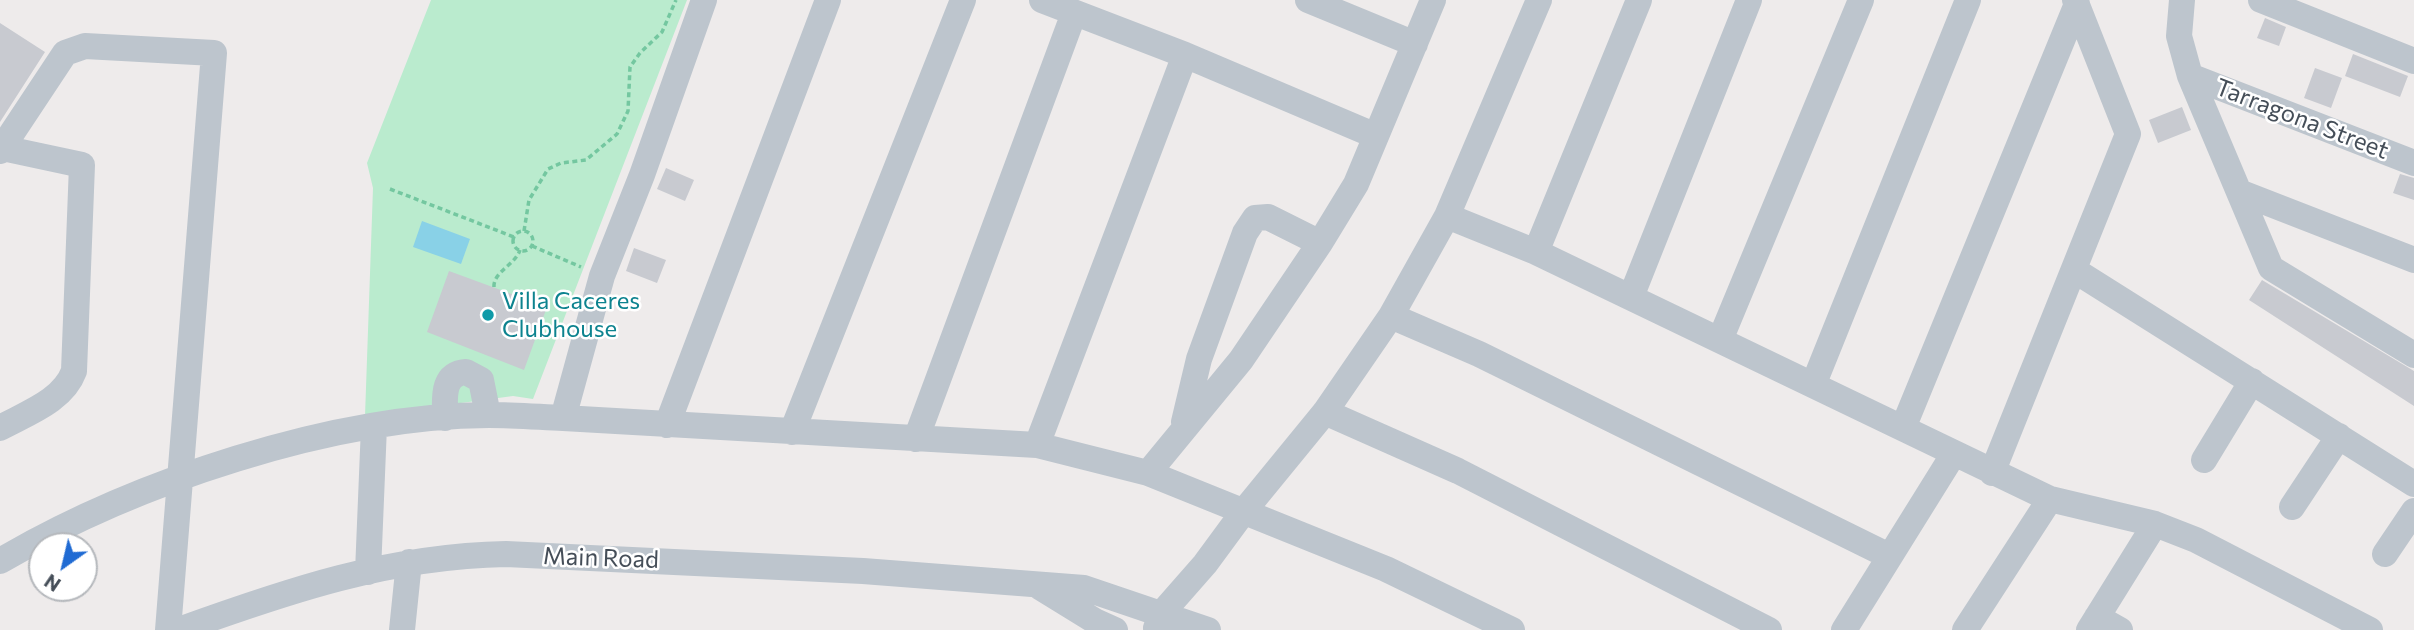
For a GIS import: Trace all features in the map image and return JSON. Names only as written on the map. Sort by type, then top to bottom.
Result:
[{"type":"street","points":[[564,418],[602,276],[642,175],[704,0]]},
{"type":"street","points":[[667,425],[828,0]]},
{"type":"street","points":[[792,432],[964,0]]},
{"type":"street","points":[[1042,0],[1185,55],[1376,136]]},
{"type":"street","points":[[1308,0],[1415,44]]},
{"type":"street","points":[[1148,473],[1241,360],[1320,243],[1356,184],[1433,0]]},
{"type":"street","points":[[1158,622],[1325,412],[1391,316],[1447,216],[1539,0]]},
{"type":"street","points":[[1536,252],[1639,0]]},
{"type":"street","points":[[1631,298],[1749,0]]},
{"type":"street","points":[[1720,340],[1861,0]]},
{"type":"street","points":[[1814,383],[1968,0]]},
{"type":"street","points":[[2182,0],[2179,36],[2190,76],[2271,268],[2414,355]]},
{"type":"street","points":[[2266,1],[2414,61]]},
{"type":"street","points":[[1903,428],[2076,2]]},
{"type":"street","points":[[1992,473],[2128,134],[2076,2]]},
{"type":"street","points":[[916,439],[1074,13]]},
{"type":"street","points":[[0,428],[61,394],[74,371],[82,165],[1,149],[65,54],[85,46],[214,53],[168,630]]},
{"type":"street","points":[[1037,445],[1185,55]]},
{"type":"street","name":"Tarragona Street","points":[[2190,76],[2414,163]]},
{"type":"street","points":[[2242,194],[2414,260]]},
{"type":"street","points":[[1447,216],[1536,252],[1814,383],[1992,473],[2050,499],[2155,524],[2196,540],[2370,630]]},
{"type":"street","points":[[1183,429],[1199,359],[1245,233],[1255,218],[1268,217],[1320,243]]},
{"type":"street","points":[[2074,270],[2414,484]]},
{"type":"street","points":[[1391,316],[1479,354],[1889,555]]},
{"type":"street","points":[[445,418],[446,385],[454,375],[466,372],[481,380],[488,415]]},
{"type":"street","points":[[2204,460],[2252,382]]},
{"type":"street","points":[[1325,412],[1458,471],[1769,630]]},
{"type":"street","points":[[0,561],[101,509],[291,442],[374,426],[445,418],[488,415],[564,418],[1037,445],[1148,473],[1386,569],[1512,630]]},
{"type":"street","points":[[368,572],[374,426]]},
{"type":"street","points":[[2292,507],[2339,436]]},
{"type":"street","points":[[1844,630],[1952,455]]},
{"type":"street","points":[[1965,630],[2050,499]]},
{"type":"street","points":[[2385,554],[2414,511]]},
{"type":"street","points":[[2120,630],[2093,624],[2155,524]]},
{"type":"street","name":"Main Road","points":[[179,630],[282,593],[409,562],[461,555],[606,557],[1084,588],[1158,622],[1208,630]]},
{"type":"street","points":[[402,630],[409,562]]},
{"type":"street","name":"Main Road","points":[[1034,583],[1095,621],[1115,630]]},
{"type":"path","points":[[514,237],[524,231],[529,200],[548,169],[561,163],[586,160],[617,134],[628,111],[631,67],[667,25],[676,0]]},
{"type":"path","points":[[390,188],[514,237]]},
{"type":"path","points":[[524,231],[532,236],[532,246]]},
{"type":"path","points":[[514,237],[514,243],[520,250]]},
{"type":"path","points":[[494,287],[496,277],[515,261],[520,250],[532,246],[602,276]]},
{"type":"green space","points":[[431,0],[687,0],[533,399],[513,396],[365,416],[373,188],[367,163]]},
{"type":"water","points":[[422,221],[470,239],[461,264],[413,247]]},
{"type":"building","points":[[2265,18],[2286,27],[2279,46],[2257,38]]},
{"type":"building","points":[[0,23],[45,52],[0,122]]},
{"type":"building","points":[[2353,54],[2408,76],[2400,97],[2345,76]]},
{"type":"building","points":[[2315,68],[2342,78],[2331,108],[2304,98]]},
{"type":"building","points":[[2182,107],[2191,130],[2158,143],[2149,120]]},
{"type":"building","points":[[666,168],[694,180],[685,201],[657,189]]},
{"type":"building","points":[[2400,174],[2414,178],[2414,200],[2393,193]]},
{"type":"building","points":[[634,248],[666,260],[657,283],[626,271]]},
{"type":"building","name":"Villa Caceres Clubhouse","points":[[449,271],[547,307],[524,370],[427,332]]},
{"type":"building","points":[[2262,280],[2414,371],[2414,406],[2249,300]]},
{"type":"place","name":"Villa Caceres Clubhouse","points":[[488,315]]}]
